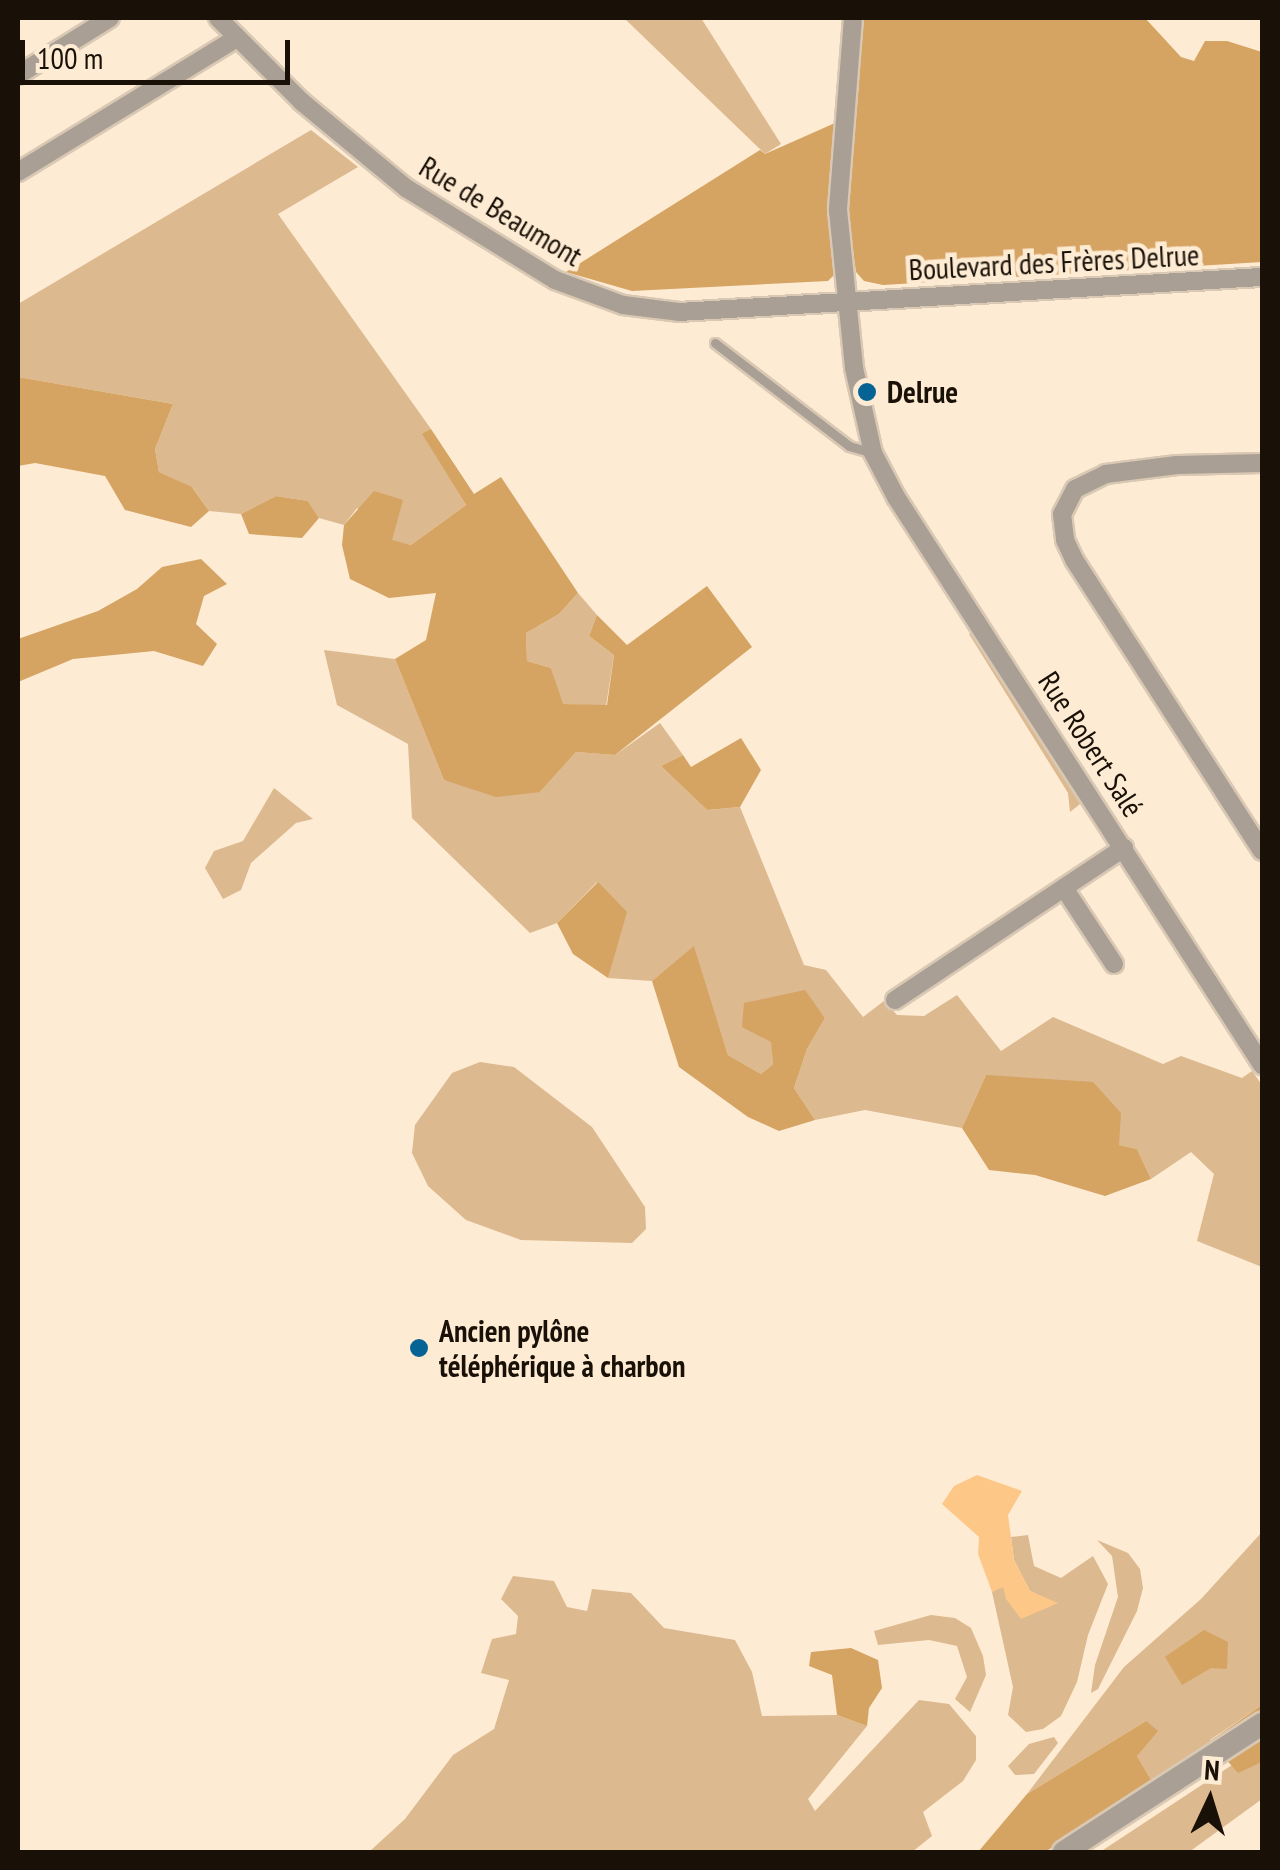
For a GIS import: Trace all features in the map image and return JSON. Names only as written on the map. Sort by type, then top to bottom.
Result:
[{"type":"street","points":[[18,73],[110,18]]},
{"type":"street","name":"Rue de Beaumont","points":[[218,18],[369,160],[476,234],[539,271],[623,305],[679,312],[848,302]]},
{"type":"street","name":"Rue Robert Salé","points":[[853,18],[838,210],[858,397],[873,453],[896,498],[1262,1065]]},
{"type":"street","points":[[18,172],[237,38]]},
{"type":"street","name":"Boulevard des Frères Delrue","points":[[848,302],[1262,277]]},
{"type":"street","points":[[1262,464],[1177,465],[1106,474],[1075,489],[1062,514],[1065,540],[1075,561],[1262,851]]},
{"type":"street","points":[[895,1000],[1124,848]]},
{"type":"street","points":[[1064,888],[1114,964]]},
{"type":"street","points":[[1064,1852],[1262,1724]]},
{"type":"lane","points":[[715,343],[850,446],[873,453]]},
{"type":"shaded area","points":[[624,18],[701,18],[781,144],[765,154]]},
{"type":"shaded area","points":[[861,18],[1145,18],[1181,57],[1194,61],[1205,41],[1227,41],[1262,52],[1262,262],[883,285],[864,281],[856,272],[847,210]]},
{"type":"shaded area","points":[[835,123],[829,209],[836,273],[828,281],[632,291],[566,272],[760,150],[765,154]]},
{"type":"shaded area","points":[[311,130],[358,167],[278,214],[431,429],[423,435],[466,505],[411,545],[391,541],[357,508],[344,525],[319,518],[308,501],[276,496],[241,514],[209,511],[193,488],[159,472],[155,449],[173,404],[18,377],[18,304]]},
{"type":"shaded area","points":[[18,377],[173,404],[155,449],[159,472],[192,487],[209,511],[191,527],[125,510],[105,476],[35,463],[18,466]]},
{"type":"shaded area","points":[[431,429],[474,494],[501,477],[578,593],[559,614],[526,633],[527,661],[551,668],[563,704],[607,705],[614,655],[589,636],[597,615],[627,645],[707,586],[752,647],[615,755],[576,752],[540,792],[496,797],[444,780],[395,659],[426,640],[436,593],[389,598],[350,579],[342,545],[344,525],[374,491],[403,500],[392,540],[411,545],[466,505],[422,434]]},
{"type":"shaded area","points":[[276,496],[308,501],[319,518],[302,538],[249,534],[241,514]]},
{"type":"shaded area","points":[[201,559],[227,584],[204,596],[196,624],[217,644],[203,666],[154,651],[73,659],[18,682],[18,639],[98,611],[137,589],[162,567]]},
{"type":"shaded area","points":[[578,593],[597,615],[589,636],[614,655],[606,706],[562,704],[551,668],[527,661],[526,633],[559,614]]},
{"type":"shaded area","points":[[977,630],[1085,800],[1070,812],[1068,793],[969,634]]},
{"type":"shaded area","points":[[324,650],[395,659],[444,780],[540,792],[576,752],[615,755],[660,723],[683,755],[661,766],[707,810],[740,807],[804,965],[826,970],[863,1017],[884,1001],[897,1015],[924,1016],[957,995],[1001,1051],[1053,1017],[1163,1064],[1181,1056],[1242,1078],[1252,1071],[1262,1085],[1262,1267],[1197,1241],[1214,1174],[1191,1152],[1151,1179],[1137,1149],[1119,1145],[986,1075],[962,1128],[865,1110],[815,1120],[794,1088],[807,1049],[825,1018],[805,991],[769,1001],[773,1064],[761,1074],[728,1055],[694,947],[652,981],[608,978],[614,952],[597,882],[557,923],[530,933],[412,818],[408,744],[337,705]]},
{"type":"shaded area","points":[[741,738],[761,770],[740,807],[707,810],[661,766],[683,755],[691,767]]},
{"type":"shaded area","points":[[274,788],[313,819],[296,823],[251,863],[241,890],[223,899],[205,868],[214,851],[243,841]]},
{"type":"shaded area","points":[[598,882],[627,912],[608,978],[573,954],[557,923]]},
{"type":"shaded area","points":[[694,946],[728,1055],[761,1074],[773,1064],[771,1042],[742,1027],[744,1003],[805,990],[825,1018],[807,1049],[794,1088],[815,1120],[779,1131],[748,1117],[679,1067],[652,981]]},
{"type":"shaded area","points":[[480,1062],[514,1067],[592,1127],[645,1207],[646,1229],[632,1243],[521,1240],[466,1220],[428,1186],[412,1153],[415,1125],[452,1073]]},
{"type":"shaded area","points":[[986,1075],[1093,1082],[1121,1113],[1119,1145],[1137,1149],[1151,1179],[1105,1196],[1035,1175],[989,1170],[962,1128]]},
{"type":"shaded area","points":[[977,1475],[1022,1491],[1008,1515],[1014,1560],[1030,1591],[1058,1603],[1021,1619],[1006,1599],[1003,1587],[992,1592],[978,1554],[979,1537],[942,1504],[954,1486]]},
{"type":"shaded area","points":[[1262,1532],[1262,1705],[1210,1740],[1214,1745],[1153,1783],[1137,1756],[1146,1721],[1027,1794],[1124,1667],[1201,1599]]},
{"type":"shaded area","points":[[1028,1535],[1034,1566],[1061,1578],[1093,1556],[1108,1584],[1088,1635],[1077,1682],[1061,1716],[1043,1729],[1026,1732],[1008,1715],[1013,1687],[992,1592],[1002,1586],[1056,1603],[1030,1591],[1014,1560],[1011,1537]]},
{"type":"shaded area","points":[[1097,1540],[1128,1553],[1140,1569],[1143,1588],[1137,1611],[1098,1689],[1091,1693],[1095,1665],[1118,1597],[1112,1556]]},
{"type":"shaded area","points":[[513,1576],[554,1581],[567,1607],[587,1611],[592,1589],[631,1593],[664,1628],[735,1640],[752,1672],[762,1716],[837,1715],[867,1726],[808,1799],[815,1811],[919,1700],[949,1704],[976,1736],[976,1760],[963,1781],[923,1812],[932,1836],[912,1852],[369,1852],[405,1819],[453,1755],[494,1729],[509,1680],[481,1673],[492,1639],[516,1634],[518,1616],[501,1599]]},
{"type":"shaded area","points":[[931,1615],[955,1618],[971,1628],[983,1656],[986,1675],[970,1712],[955,1699],[967,1677],[957,1646],[929,1640],[878,1645],[874,1631]]},
{"type":"shaded area","points":[[1204,1630],[1228,1642],[1227,1669],[1211,1668],[1182,1685],[1165,1657]]},
{"type":"shaded area","points":[[851,1648],[878,1660],[882,1688],[869,1708],[867,1726],[837,1715],[832,1675],[809,1666],[811,1652]]},
{"type":"shaded area","points":[[1262,1705],[1262,1762],[1238,1773],[1210,1741]]},
{"type":"shaded area","points":[[1146,1721],[1158,1731],[1137,1756],[1153,1783],[1045,1852],[978,1852],[1027,1794]]},
{"type":"shaded area","points":[[1054,1737],[1058,1743],[1034,1774],[1015,1775],[1008,1766],[1029,1744]]},
{"type":"shaded area","points":[[1262,1762],[1262,1799],[1189,1852],[1100,1852],[1232,1765],[1238,1772]]},
{"type":"place","name":"Delrue","points":[[867,392]]},
{"type":"place","name":"Ancien pylône téléphérique à charbon","points":[[419,1348]]}]
